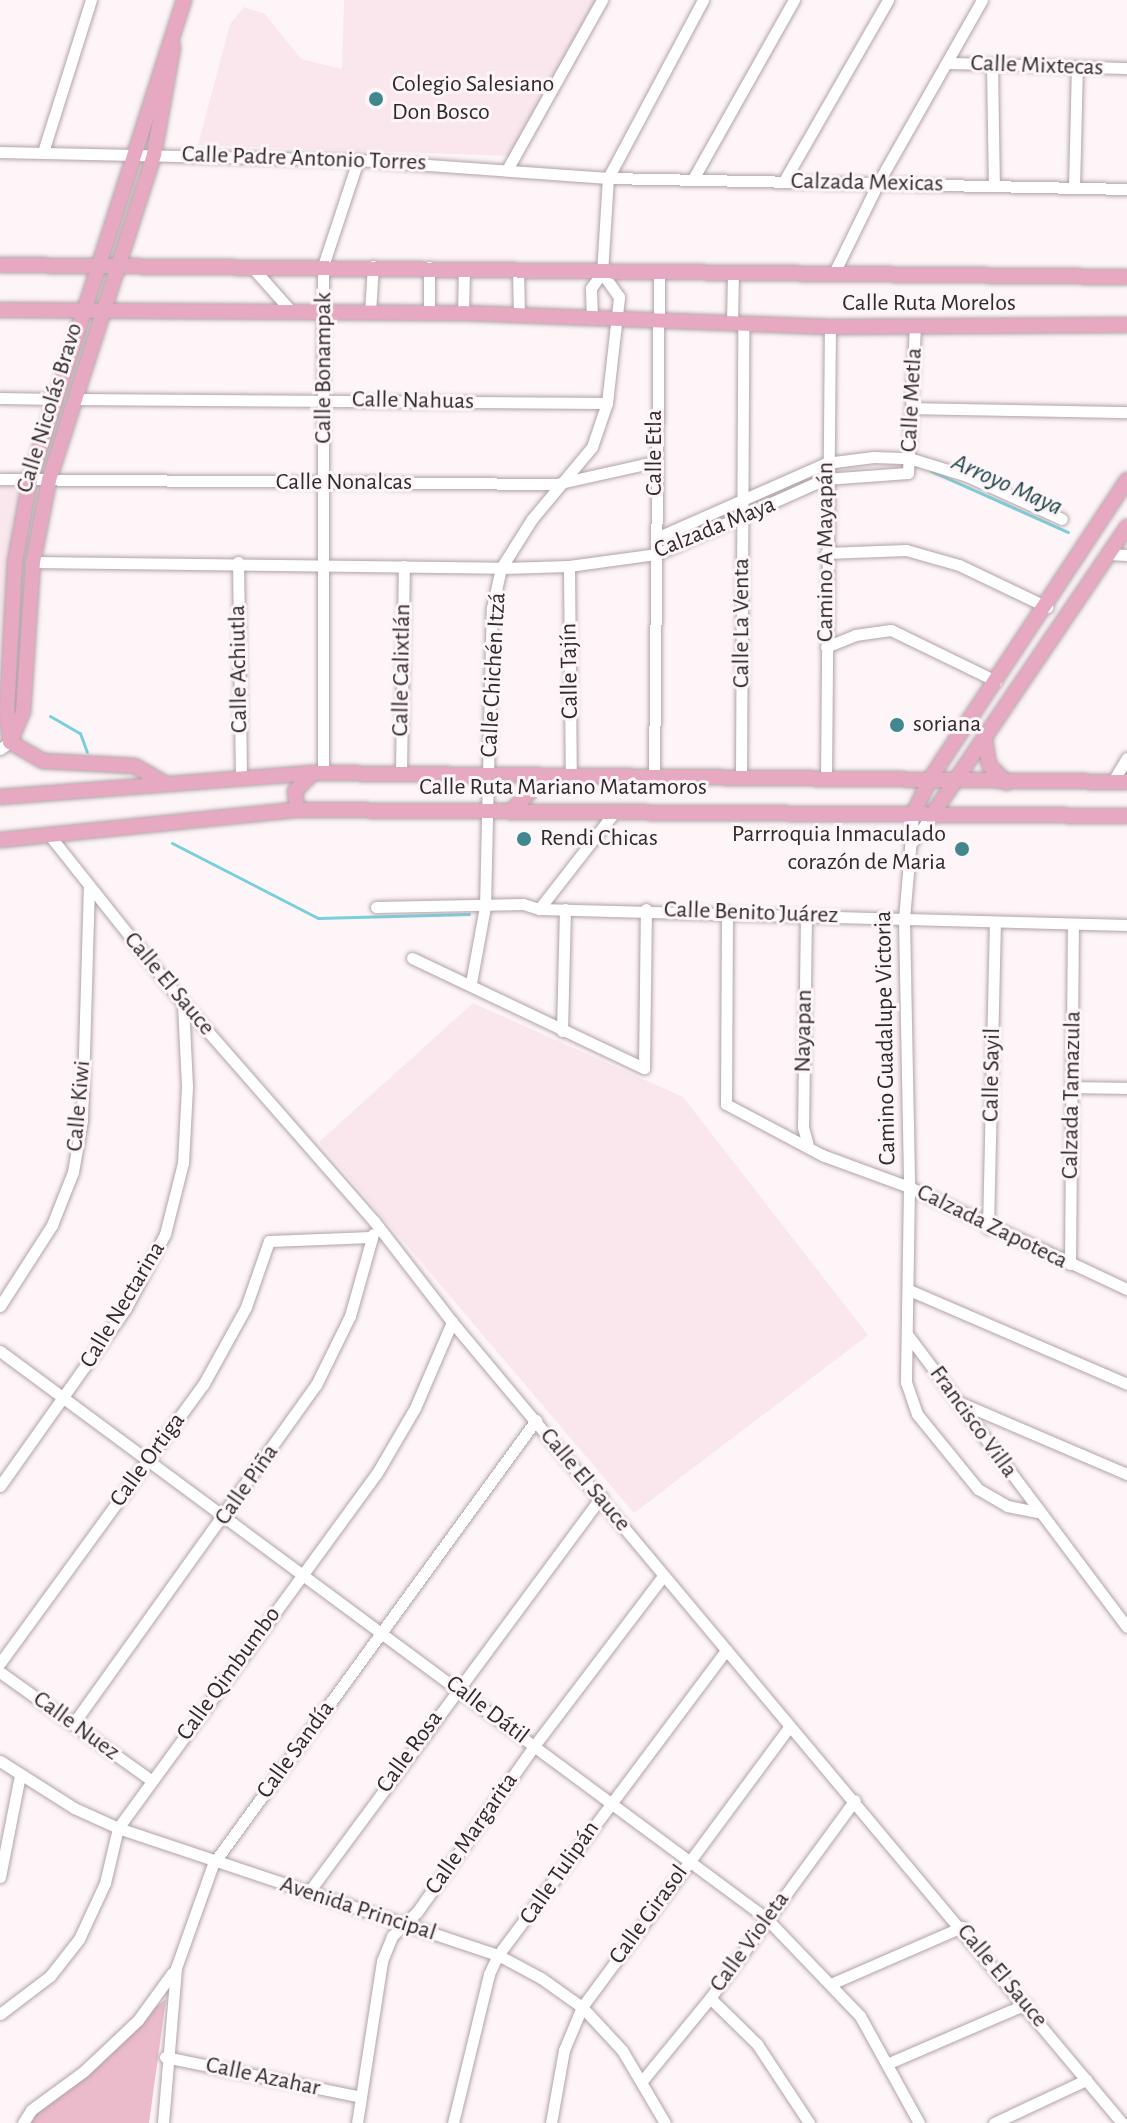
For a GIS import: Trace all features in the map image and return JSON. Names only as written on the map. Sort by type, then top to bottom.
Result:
[{"type":"main road","name":"Calle Nicolás Bravo","points":[[5,745],[15,562],[30,480],[184,0]]},
{"type":"main road","name":"Calle Nicolás Bravo","points":[[5,745],[23,712],[33,562],[49,480],[154,154],[171,74],[174,35]]},
{"type":"main road","name":"Calle Ruta Morelos","points":[[0,265],[373,266],[602,273],[1127,277]]},
{"type":"main road","name":"Calle Ruta Morelos","points":[[0,310],[104,308],[429,312],[830,327],[1127,325]]},
{"type":"main road","name":"Camino Guadalupe Victoria","points":[[913,814],[930,779],[1047,607],[1127,480]]},
{"type":"main road","name":"Camino Guadalupe Victoria","points":[[932,815],[959,781],[1109,554],[1123,541],[1127,527]]},
{"type":"main road","points":[[985,740],[989,765],[1007,783]]},
{"type":"main road","points":[[5,745],[43,761],[135,766],[164,783]]},
{"type":"main road","points":[[297,810],[295,791],[318,773]]},
{"type":"main road","name":"Calle Ruta Mariano Matamoros","points":[[0,797],[241,776],[318,773],[930,779],[1007,783],[1120,781]]},
{"type":"main road","points":[[513,809],[529,793],[532,776]]},
{"type":"main road","name":"Calle Ruta Mariano Matamoros","points":[[0,840],[297,810],[513,809],[1127,816]]},
{"type":"street","points":[[43,152],[91,0]]},
{"type":"street","points":[[508,168],[602,0]]},
{"type":"street","name":"Calle Chichén Itzá","points":[[471,983],[485,907],[492,608],[501,568],[561,482],[592,447],[607,403],[614,319],[619,297],[602,273],[608,178],[703,0]]},
{"type":"street","points":[[693,179],[794,0]]},
{"type":"street","points":[[784,181],[888,0]]},
{"type":"street","points":[[834,273],[878,183],[982,0]]},
{"type":"street","name":"Calle Mixtecas","points":[[948,63],[1127,68]]},
{"type":"street","points":[[992,64],[994,185]]},
{"type":"street","points":[[1074,187],[1077,67]]},
{"type":"street","name":"Calle Padre Antonio Torres","points":[[0,152],[358,160],[508,168],[608,178]]},
{"type":"street","name":"Calle Bonampak","points":[[318,773],[326,566],[323,266],[358,160]]},
{"type":"street","name":"Calzada Mexicas","points":[[608,178],[1127,189]]},
{"type":"street","points":[[251,265],[290,310]]},
{"type":"street","points":[[370,312],[373,266]]},
{"type":"street","points":[[429,267],[429,312]]},
{"type":"street","points":[[463,313],[464,268]]},
{"type":"street","points":[[518,269],[519,315]]},
{"type":"street","name":"Calle Etla","points":[[654,777],[657,554],[654,462],[659,272]]},
{"type":"street","points":[[592,319],[591,288],[602,273]]},
{"type":"street","name":"Calle La Venta","points":[[733,273],[738,324],[743,499],[741,777]]},
{"type":"street","name":"Camino A Mayapán","points":[[826,778],[825,479],[830,327]]},
{"type":"street","name":"Calle Metla","points":[[908,473],[915,327]]},
{"type":"street","points":[[0,398],[56,399]]},
{"type":"street","name":"Calle Nahuas","points":[[74,399],[607,403]]},
{"type":"street","points":[[911,408],[1127,412]]},
{"type":"street","name":"Calzada Maya","points":[[656,538],[826,463],[909,458],[967,476],[1062,519]]},
{"type":"street","name":"Calle Nonalcas","points":[[0,479],[324,484],[561,482],[654,462]]},
{"type":"street","name":"Calzada Maya","points":[[33,562],[238,562],[501,568],[569,566],[657,554],[825,479],[908,473]]},
{"type":"street","points":[[826,553],[906,550],[959,565],[1047,607]]},
{"type":"street","points":[[1109,554],[1127,555]]},
{"type":"street","name":"Calle Achiutla","points":[[238,562],[241,776]]},
{"type":"street","name":"Calle Calixtlán","points":[[401,773],[404,566]]},
{"type":"street","name":"Calle Tajín","points":[[569,566],[571,776]]},
{"type":"street","points":[[826,647],[855,635],[891,630],[996,681]]},
{"type":"street","points":[[1120,781],[1127,758]]},
{"type":"street","points":[[539,909],[616,810]]},
{"type":"street","name":"Camino Guadalupe Victoria","points":[[909,1187],[904,919],[913,814]]},
{"type":"street","name":"Camino Guadalupe Victoria","points":[[913,841],[932,815]]},
{"type":"street","name":"Calle El Sauce","points":[[50,836],[183,1003],[374,1221],[452,1322],[601,1497],[789,1727],[962,1927],[1122,2123]]},
{"type":"street","name":"Calle Kiwi","points":[[0,1306],[52,1225],[73,1172],[82,1120],[89,886]]},
{"type":"street","name":"Calle Benito Juárez","points":[[376,907],[523,904],[539,909],[646,909],[1073,926],[1127,925]]},
{"type":"street","points":[[562,1031],[565,909]]},
{"type":"street","points":[[412,958],[471,983],[562,1031],[644,1068],[646,909]]},
{"type":"street","name":"Calzada Zapoteca","points":[[727,912],[726,1104],[808,1146],[909,1187],[988,1228],[1127,1289]]},
{"type":"street","name":"Nayapan","points":[[806,915],[803,1127],[808,1146]]},
{"type":"street","name":"Calle Sayil","points":[[988,1228],[995,922]]},
{"type":"street","name":"Calzada Tamazula","points":[[1070,1264],[1073,926]]},
{"type":"street","name":"Calle Nectarina","points":[[0,1486],[67,1397],[126,1308],[165,1234],[183,1163],[187,1086],[183,1003]]},
{"type":"street","points":[[1072,1087],[1127,1088]]},
{"type":"street","points":[[909,1187],[906,1382],[917,1414],[978,1489],[1007,1506],[1039,1512]]},
{"type":"street","name":"Calle Piña","points":[[73,1724],[226,1516],[316,1385],[350,1316],[374,1221]]},
{"type":"street","name":"Calle Ortiga","points":[[0,1663],[149,1459],[225,1346],[246,1307],[269,1241],[372,1237]]},
{"type":"street","points":[[909,1290],[1127,1384]]},
{"type":"street","name":"Calle Qimbumbo","points":[[0,2014],[50,1976],[79,1939],[105,1883],[118,1828],[377,1473],[415,1408],[452,1322]]},
{"type":"street","name":"Francisco Villa","points":[[907,1334],[1127,1627]]},
{"type":"street","name":"Calle Dátil","points":[[0,1351],[67,1397],[766,1918],[833,1983],[889,2063],[919,2123]]},
{"type":"street","points":[[960,1402],[1127,1474]]},
{"type":"street","name":"Calle Sandía","points":[[163,2123],[165,2057],[176,1968],[213,1864],[536,1420]]},
{"type":"street","name":"Calle Rosa","points":[[308,1893],[457,1687],[601,1497]]},
{"type":"street","name":"Calle Margarita","points":[[357,2123],[382,1961],[392,1936],[405,1924],[663,1576]]},
{"type":"street","name":"Calle Tulipán","points":[[453,2123],[489,1974],[498,1955],[726,1650]]},
{"type":"street","name":"Calle Nuez","points":[[0,1672],[152,1781]]},
{"type":"street","name":"Calle Girasol","points":[[551,2123],[564,2050],[582,2007],[789,1727]]},
{"type":"street","name":"Avenida Principal","points":[[0,1761],[118,1828],[213,1864],[498,1955],[582,2007],[622,2050],[665,2123]]},
{"type":"street","points":[[0,1877],[20,1775]]},
{"type":"street","name":"Calle Violeta","points":[[642,2081],[710,1998],[855,1800]]},
{"type":"street","points":[[833,1983],[962,1927]]},
{"type":"street","points":[[23,2123],[31,2110],[84,2071],[138,2020],[176,1968]]},
{"type":"street","points":[[710,1998],[757,2044],[809,2123]]},
{"type":"street","points":[[889,2063],[1026,2004]]},
{"type":"street","name":"Calle Azahar","points":[[165,2057],[361,2097]]},
{"type":"street","points":[[994,2123],[1086,2080]]},
{"type":"shaded area","name":"Colegio Salesiano Don Bosco","points":[[344,0],[599,0],[512,156],[198,145],[230,24],[244,7],[265,14],[301,59],[342,69]]},
{"type":"shaded area","points":[[0,487],[20,487],[0,747]]},
{"type":"shaded area","points":[[473,1003],[683,1097],[868,1335],[634,1513],[319,1142]]},
{"type":"shaded area","points":[[166,1999],[149,2123],[27,2123],[26,2111]]},
{"type":"waterway","name":"Arroyo Maya","points":[[931,471],[1068,532]]},
{"type":"waterway","name":"Arroyo Maya","points":[[688,530],[726,513]]},
{"type":"waterway","points":[[50,716],[80,733],[87,752]]},
{"type":"waterway","points":[[172,843],[318,918],[469,914]]},
{"type":"place","name":"Colegio Salesiano Don Bosco","points":[[376,99]]},
{"type":"place","name":"soriana","points":[[897,725]]},
{"type":"place","name":"Rendi Chicas","points":[[524,839]]},
{"type":"place","name":"Parrroquia Inmaculado corazón de Maria","points":[[962,849]]}]
